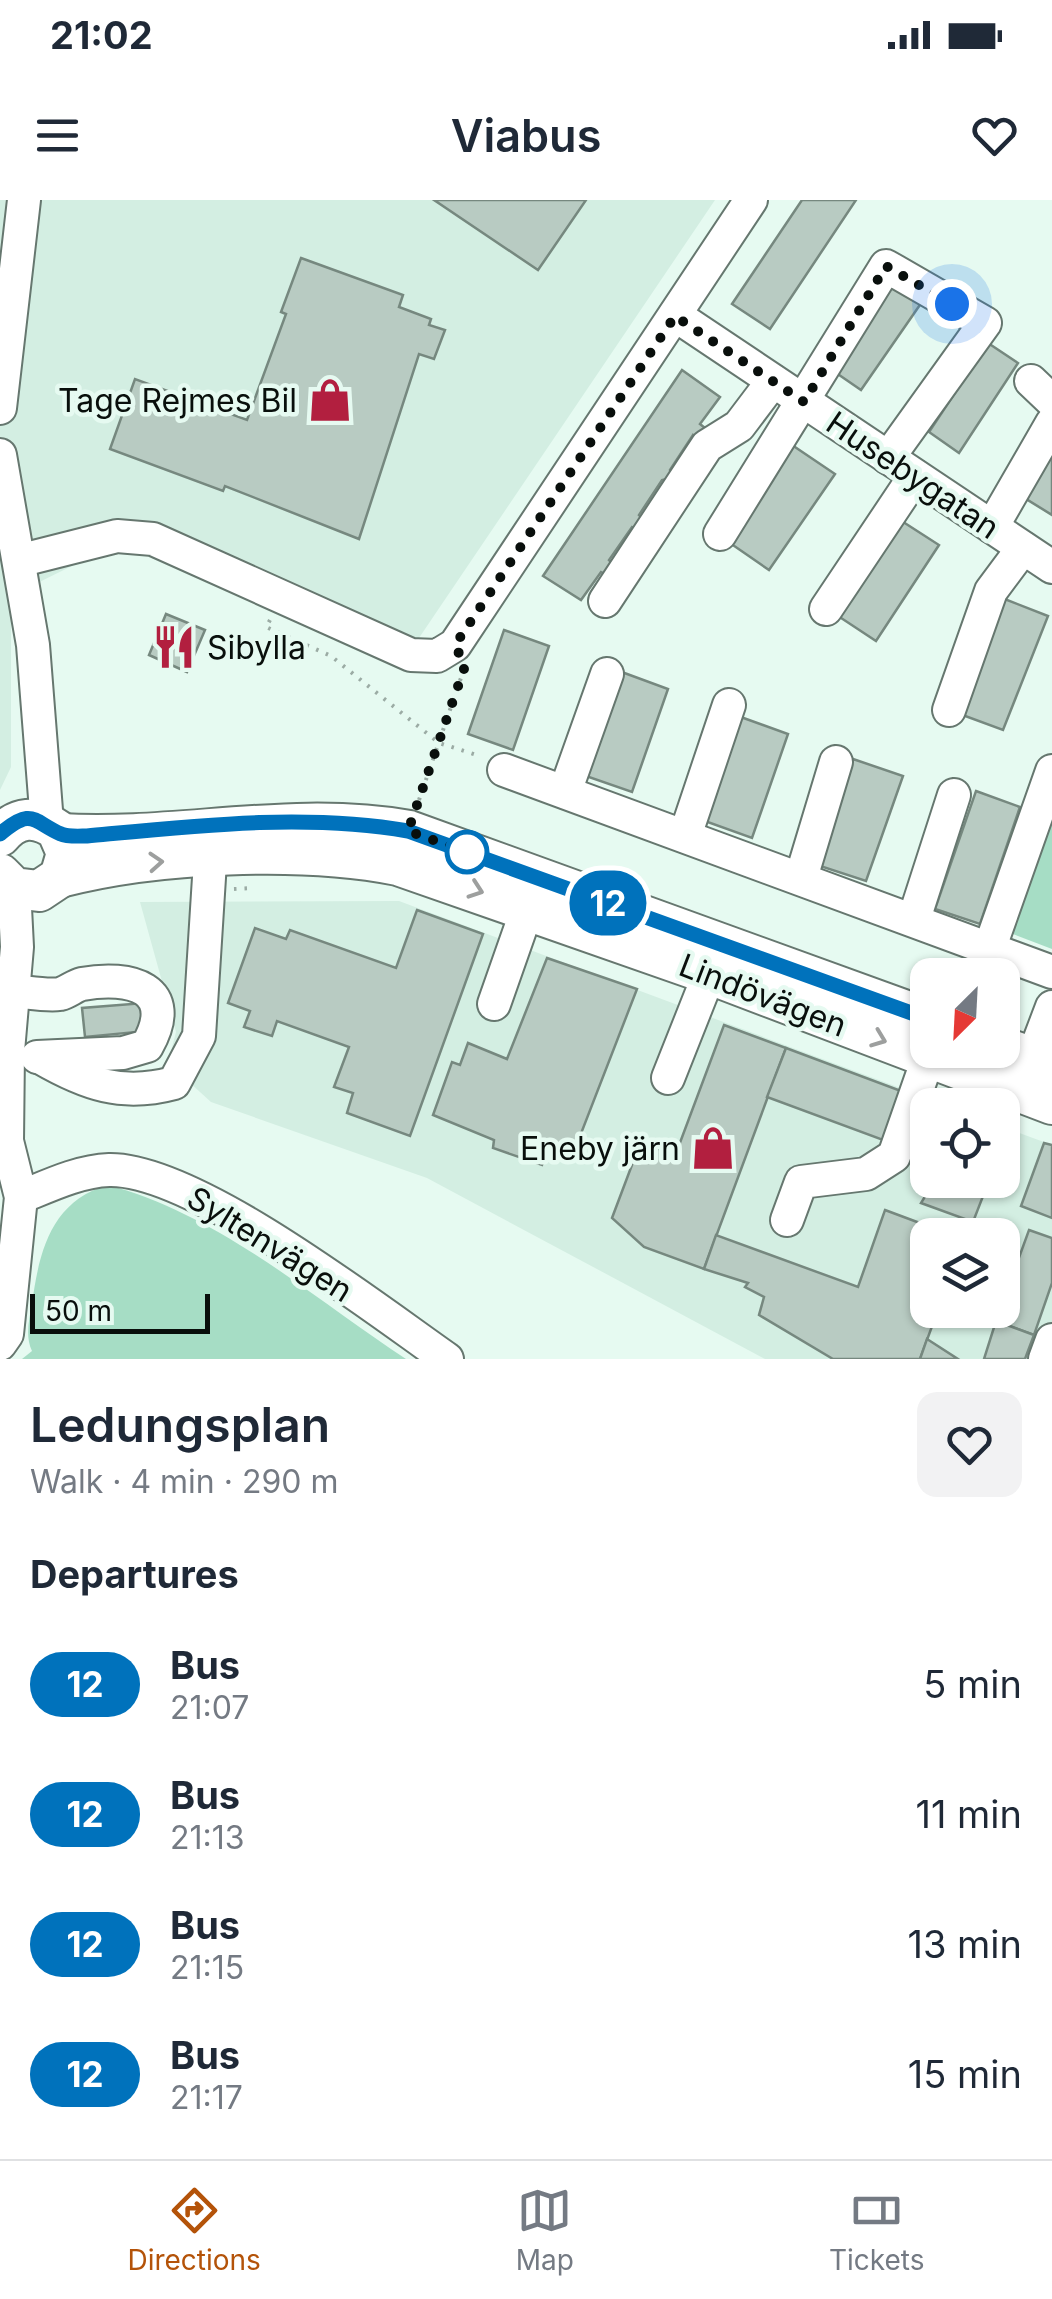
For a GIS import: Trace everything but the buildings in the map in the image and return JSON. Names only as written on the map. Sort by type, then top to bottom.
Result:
[{"type":"main road","name":"Lindövägen","points":[[20,882],[331,822],[408,831],[533,894]]},
{"type":"main road","name":"Lindövägen","points":[[22,830],[349,855],[533,894],[716,958],[910,1035]]},
{"type":"main road","points":[[20,882],[67,853],[22,830]]},
{"type":"street","points":[[0,408],[24,200]]},
{"type":"street","points":[[22,560],[117,536],[153,539],[411,654],[437,656],[455,645],[751,200]]},
{"type":"street","points":[[720,534],[886,266],[985,324],[826,609]]},
{"type":"street","name":"Husebygatan","points":[[675,316],[1052,567]]},
{"type":"street","points":[[605,601],[707,446],[740,426],[773,381]]},
{"type":"street","points":[[992,527],[1052,424]]},
{"type":"street","points":[[0,454],[22,560],[44,750],[22,830]]},
{"type":"street","points":[[949,710],[991,591],[1024,548]]},
{"type":"street","points":[[565,792],[607,674]]},
{"type":"street","points":[[685,836],[730,705]]},
{"type":"street","points":[[800,878],[836,762]]},
{"type":"street","points":[[504,770],[1052,972]]},
{"type":"street","points":[[990,948],[1052,771]]},
{"type":"street","points":[[914,920],[954,795]]},
{"type":"street","points":[[8,1050],[41,1058],[84,1082],[146,1090],[174,1083],[199,1036],[213,842]]},
{"type":"street","points":[[0,1344],[6,1334],[21,1197],[8,1150],[8,1050],[20,882]]},
{"type":"street","points":[[494,1004],[533,894]]},
{"type":"street","points":[[668,1078],[716,958]]},
{"type":"street","points":[[12,991],[61,994],[79,984],[131,982],[147,989],[156,1002],[157,1028],[147,1046],[123,1053],[41,1058]]},
{"type":"street","points":[[1032,1074],[1052,1007]]},
{"type":"street","points":[[787,1220],[801,1182],[866,1174],[894,1156],[921,1068]]},
{"type":"street","name":"Syltenvägen","points":[[21,1197],[66,1179],[109,1170],[156,1177],[213,1202],[447,1359]]},
{"type":"street","points":[[1045,1359],[1052,1340]]},
{"type":"path","points":[[280,598],[266,627],[331,656],[440,743],[489,759],[504,770]]},
{"type":"path","points":[[408,831],[465,666],[455,645]]},
{"type":"shaded area","points":[[0,200],[715,200],[398,669],[304,620],[135,547],[84,560],[11,596],[11,767],[0,790]]},
{"type":"shaded area","points":[[399,901],[910,1092],[910,1198],[1020,1198],[1020,1133],[1052,1145],[1052,1359],[765,1359],[427,1178],[211,1102],[168,1063],[176,1032],[140,902]]},
{"type":"green space","points":[[1052,804],[1052,949],[1013,934],[1009,923]]},
{"type":"green space","points":[[108,1185],[149,1198],[226,1236],[406,1359],[22,1359],[32,1351],[28,1334],[30,1316],[39,1266],[51,1231],[73,1203]]},
{"type":"bus line","name":"12","points":[[0,834],[10,825],[34,819],[47,823],[60,834],[87,836],[331,822],[408,831],[910,1012]]},
{"type":"place","name":"Tage Rejmes Bil","points":[[330,400]]},
{"type":"place","name":"Sibylla","points":[[174,647]]},
{"type":"place","name":"Eneby järn","points":[[713,1148]]},
{"type":"route","points":[[467,852],[408,831],[465,666],[455,645],[675,316],[804,402],[886,266],[952,304]]}]
